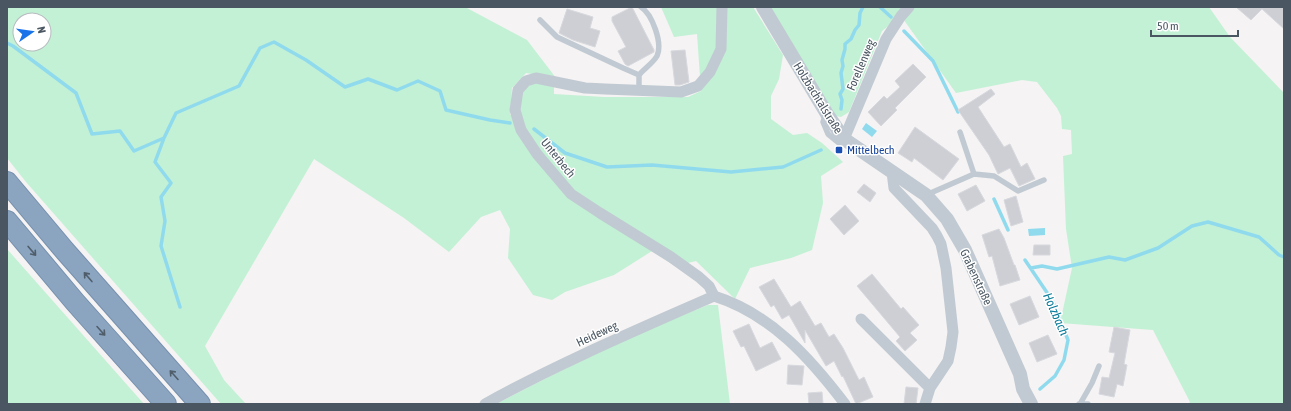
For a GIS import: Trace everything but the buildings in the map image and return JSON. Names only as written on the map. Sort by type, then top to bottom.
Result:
[{"type":"highway","points":[[7,182],[70,257],[200,404]]},
{"type":"highway","points":[[7,221],[75,302],[166,404]]},
{"type":"street","name":"Unterbech","points":[[718,297],[709,286],[671,257],[570,194],[537,154],[520,130],[515,110],[518,90],[526,82],[536,78],[585,88],[681,92],[698,86],[710,72],[721,49],[722,7]]},
{"type":"street","name":"Holzbachtalstraße","points":[[763,7],[827,114],[844,139],[892,172]]},
{"type":"street","name":"Forellenweg","points":[[844,139],[886,38],[901,16],[910,7]]},
{"type":"street","points":[[892,172],[894,188],[932,228],[937,236],[941,244],[946,268],[953,332],[952,347],[948,361],[930,388],[925,404]]},
{"type":"street","name":"Grabenstraße","points":[[892,172],[926,196],[948,219],[965,250],[1020,374],[1023,389],[1031,404]]},
{"type":"street","name":"Heideweg","points":[[485,404],[567,362],[718,297]]},
{"type":"street","points":[[718,297],[739,305],[756,314],[788,338],[829,382],[845,404]]},
{"type":"street","points":[[861,319],[930,388]]},
{"type":"lane","points":[[639,90],[639,75],[657,56],[658,45],[655,25],[641,7]]},
{"type":"lane","points":[[540,20],[556,37],[639,75]]},
{"type":"lane","points":[[960,132],[974,174]]},
{"type":"lane","points":[[926,196],[974,174],[994,176],[1018,191],[1044,180]]},
{"type":"lane","points":[[1088,404],[1080,404],[1092,383],[1099,366]]},
{"type":"green space","points":[[7,7],[465,7],[527,40],[556,78],[526,73],[512,88],[510,115],[519,114],[524,91],[530,85],[535,83],[554,86],[554,94],[604,97],[688,97],[701,91],[697,34],[674,37],[661,7],[753,7],[783,55],[779,79],[771,96],[771,119],[793,135],[807,133],[822,143],[843,162],[821,176],[823,203],[812,250],[791,258],[750,268],[735,299],[696,261],[675,266],[652,251],[614,275],[565,292],[552,300],[533,295],[508,258],[510,229],[500,210],[481,217],[449,252],[404,218],[314,159],[205,346],[224,380],[246,404],[221,404],[26,182],[7,158]]},
{"type":"green space","points":[[770,7],[1209,7],[1230,37],[1284,93],[1284,404],[1188,404],[1190,402],[1153,330],[1060,323],[1072,268],[1066,229],[1063,156],[1072,154],[1071,130],[1062,129],[1061,116],[1057,108],[1037,82],[1022,80],[956,93],[901,16],[882,31],[849,112],[841,117],[836,116]]},
{"type":"green space","points":[[7,249],[144,404],[7,404]]},
{"type":"green space","points":[[708,305],[718,305],[730,404],[496,404],[600,352],[654,327]]},
{"type":"water","points":[[866,123],[877,131],[872,137],[862,129]]},
{"type":"water","points":[[1045,228],[1045,235],[1029,236],[1028,229]]},
{"type":"waterway","points":[[841,109],[842,100],[840,94],[843,89],[841,73],[845,44],[851,39],[859,25],[860,13],[863,7]]},
{"type":"waterway","name":"Holzbach","points":[[880,7],[891,17]]},
{"type":"waterway","name":"Holzbach","points":[[904,31],[933,61],[958,112]]},
{"type":"waterway","points":[[7,43],[76,93],[92,134],[120,131],[134,151],[164,138],[176,113],[239,86],[260,48],[274,42],[306,60],[345,87],[368,79],[397,90],[418,81],[440,91],[446,110],[510,123]]},
{"type":"waterway","points":[[534,129],[565,153],[607,167],[652,165],[731,172],[783,167],[821,150]]},
{"type":"waterway","points":[[164,138],[155,162],[171,183],[161,197],[165,221],[161,246],[180,307]]},
{"type":"waterway","name":"Holzbach","points":[[994,199],[1008,230]]},
{"type":"waterway","points":[[1031,268],[1042,266],[1057,269],[1109,257],[1125,260],[1158,248],[1192,226],[1208,222],[1259,237],[1279,255],[1284,257]]},
{"type":"waterway","name":"Holzbach","points":[[1025,260],[1052,300],[1068,340],[1064,360],[1055,376],[1040,389]]},
{"type":"place","name":"Mittelbech","points":[[839,150]]}]
